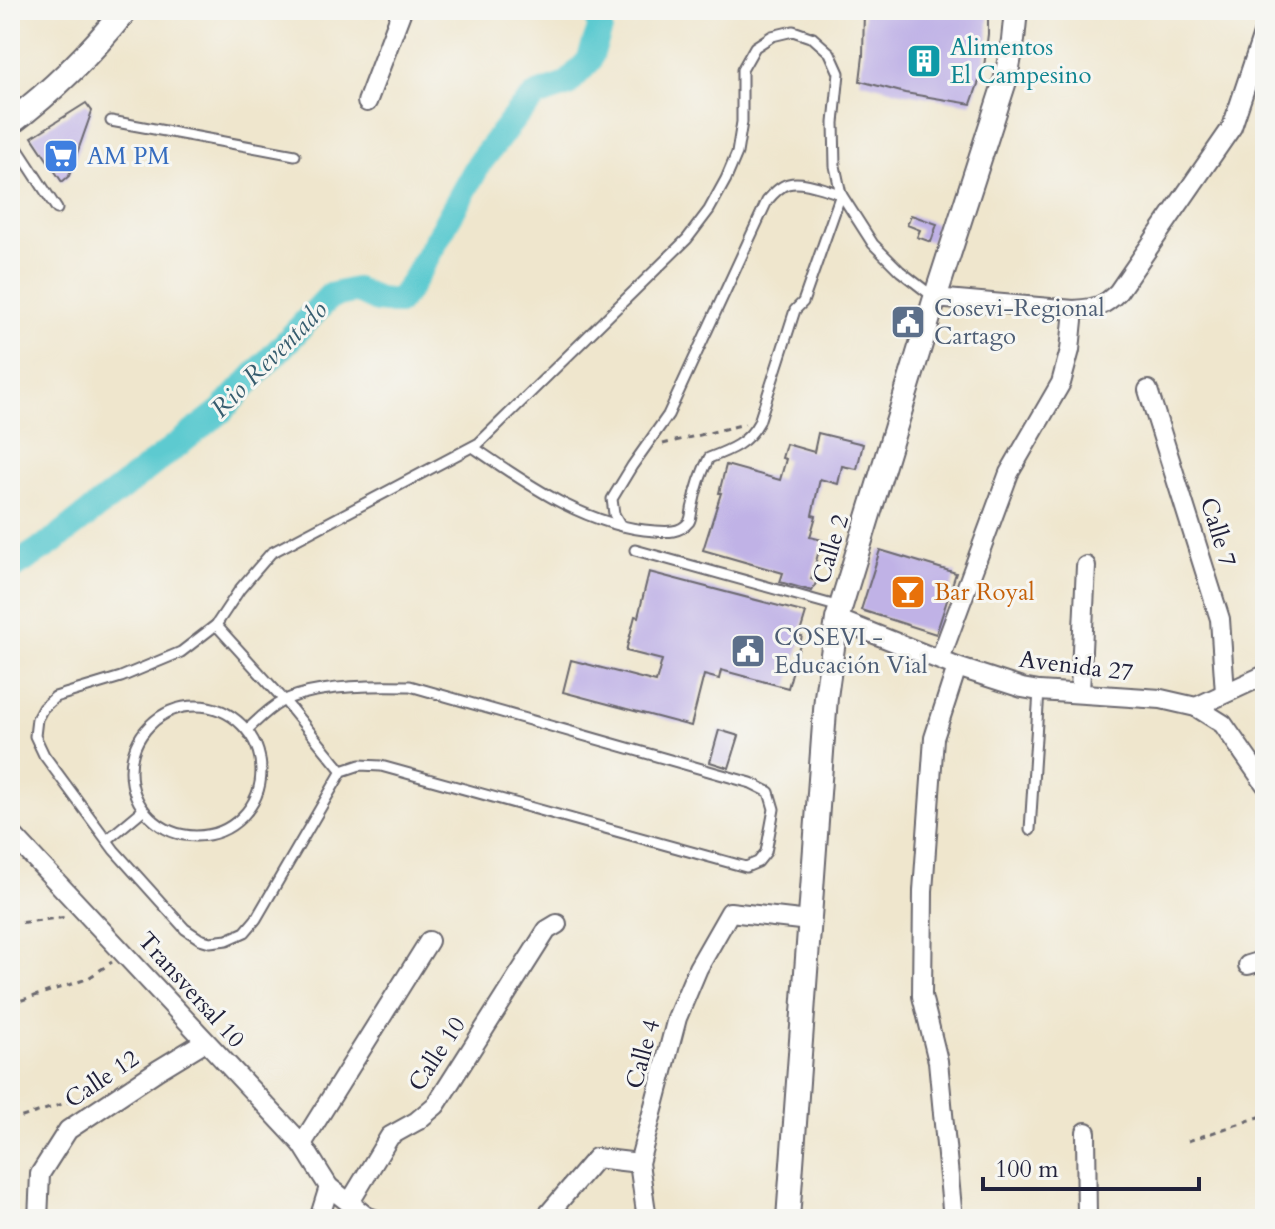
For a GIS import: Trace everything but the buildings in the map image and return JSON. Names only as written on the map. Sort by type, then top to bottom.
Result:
[{"type":"main road","points":[[10,123],[65,77],[125,10]]},
{"type":"street","points":[[367,102],[402,10]]},
{"type":"street","name":"Calle 2","points":[[788,1219],[826,697],[838,613],[1006,78],[1016,10]]},
{"type":"street","points":[[935,298],[1074,310],[1105,305],[1118,292],[1232,127],[1265,28]]},
{"type":"street","points":[[953,1219],[938,1061],[922,996],[923,891],[934,738],[949,663],[1009,473],[1061,383],[1070,350],[1074,310]]},
{"type":"street","name":"Calle 7","points":[[1148,390],[1220,619],[1225,693]]},
{"type":"street","points":[[1080,692],[1086,566]]},
{"type":"street","name":"Avenida 27","points":[[838,613],[949,663],[1022,688],[1161,699],[1196,707]]},
{"type":"street","points":[[1196,707],[1265,675]]},
{"type":"street","points":[[1196,707],[1223,724],[1265,784]]},
{"type":"street","name":"Transversal 10","points":[[10,832],[302,1144],[329,1187]]},
{"type":"street","name":"Calle 4","points":[[647,1219],[639,1163],[677,1018],[698,968],[730,912],[809,921]]},
{"type":"street","name":"Calle 10","points":[[350,1202],[390,1136],[417,1121],[436,1105],[547,930],[557,924]]},
{"type":"street","points":[[302,1144],[429,941]]},
{"type":"street","name":"Calle 12","points":[[38,1219],[40,1174],[68,1130],[204,1042]]},
{"type":"street","points":[[1086,1132],[1087,1219]]},
{"type":"street","points":[[544,1219],[596,1158],[639,1163]]},
{"type":"street","points":[[319,1219],[329,1187],[374,1219]]},
{"type":"lane","points":[[247,730],[284,700],[332,689],[410,686],[751,783],[769,792],[774,809],[766,852],[758,862],[746,867],[381,766],[360,765],[342,771],[256,919],[245,932],[227,940],[210,942],[185,929],[107,840],[44,755],[35,736],[37,719],[55,697],[121,677],[181,652],[216,625],[240,589],[271,553],[479,443],[681,245],[709,210],[737,153],[742,122],[742,70],[755,47],[772,36],[793,31],[813,38],[830,53],[839,73],[834,123],[835,166],[841,194],[873,244],[900,271],[935,298]]},
{"type":"lane","points":[[111,121],[295,155]]},
{"type":"lane","points":[[10,137],[57,209]]},
{"type":"lane","points":[[622,527],[614,514],[612,499],[668,415],[767,201],[787,184],[809,185],[841,194]]},
{"type":"lane","points":[[473,447],[565,505],[622,527],[674,532],[687,525],[709,458],[738,446],[754,432],[759,422],[795,310],[803,302],[841,194]]},
{"type":"lane","points":[[635,550],[838,613]]},
{"type":"lane","points":[[216,625],[284,700],[342,771]]},
{"type":"lane","points":[[1030,830],[1039,691]]},
{"type":"lane","points":[[194,706],[214,708],[232,717],[247,730],[258,748],[262,769],[259,789],[250,808],[236,823],[217,833],[197,837],[176,834],[157,824],[143,810],[133,792],[130,772],[133,752],[142,734],[156,719],[174,710],[194,706]]},
{"type":"lane","points":[[107,840],[143,810]]},
{"type":"path","points":[[644,449],[759,422]]},
{"type":"path","points":[[10,924],[87,915]]},
{"type":"path","points":[[10,1004],[87,979],[125,953]]},
{"type":"path","points":[[10,1121],[98,1092]]},
{"type":"path","points":[[1188,1141],[1265,1115]]},
{"type":"waterway","name":"Rio Reventado","points":[[10,569],[52,542],[221,411],[330,296],[356,290],[377,300],[398,302],[411,285],[480,162],[517,114],[537,95],[566,85],[589,61],[600,29],[597,10]]},
{"type":"place","name":"Alimentos El Campesino","points":[[924,61]]},
{"type":"place","name":"AM PM","points":[[61,156]]},
{"type":"place","name":"Cosevi-Regional Cartago","points":[[908,322]]},
{"type":"place","name":"Bar Royal","points":[[908,592]]},
{"type":"place","name":"COSEVI - Educación Vial","points":[[748,651]]}]
